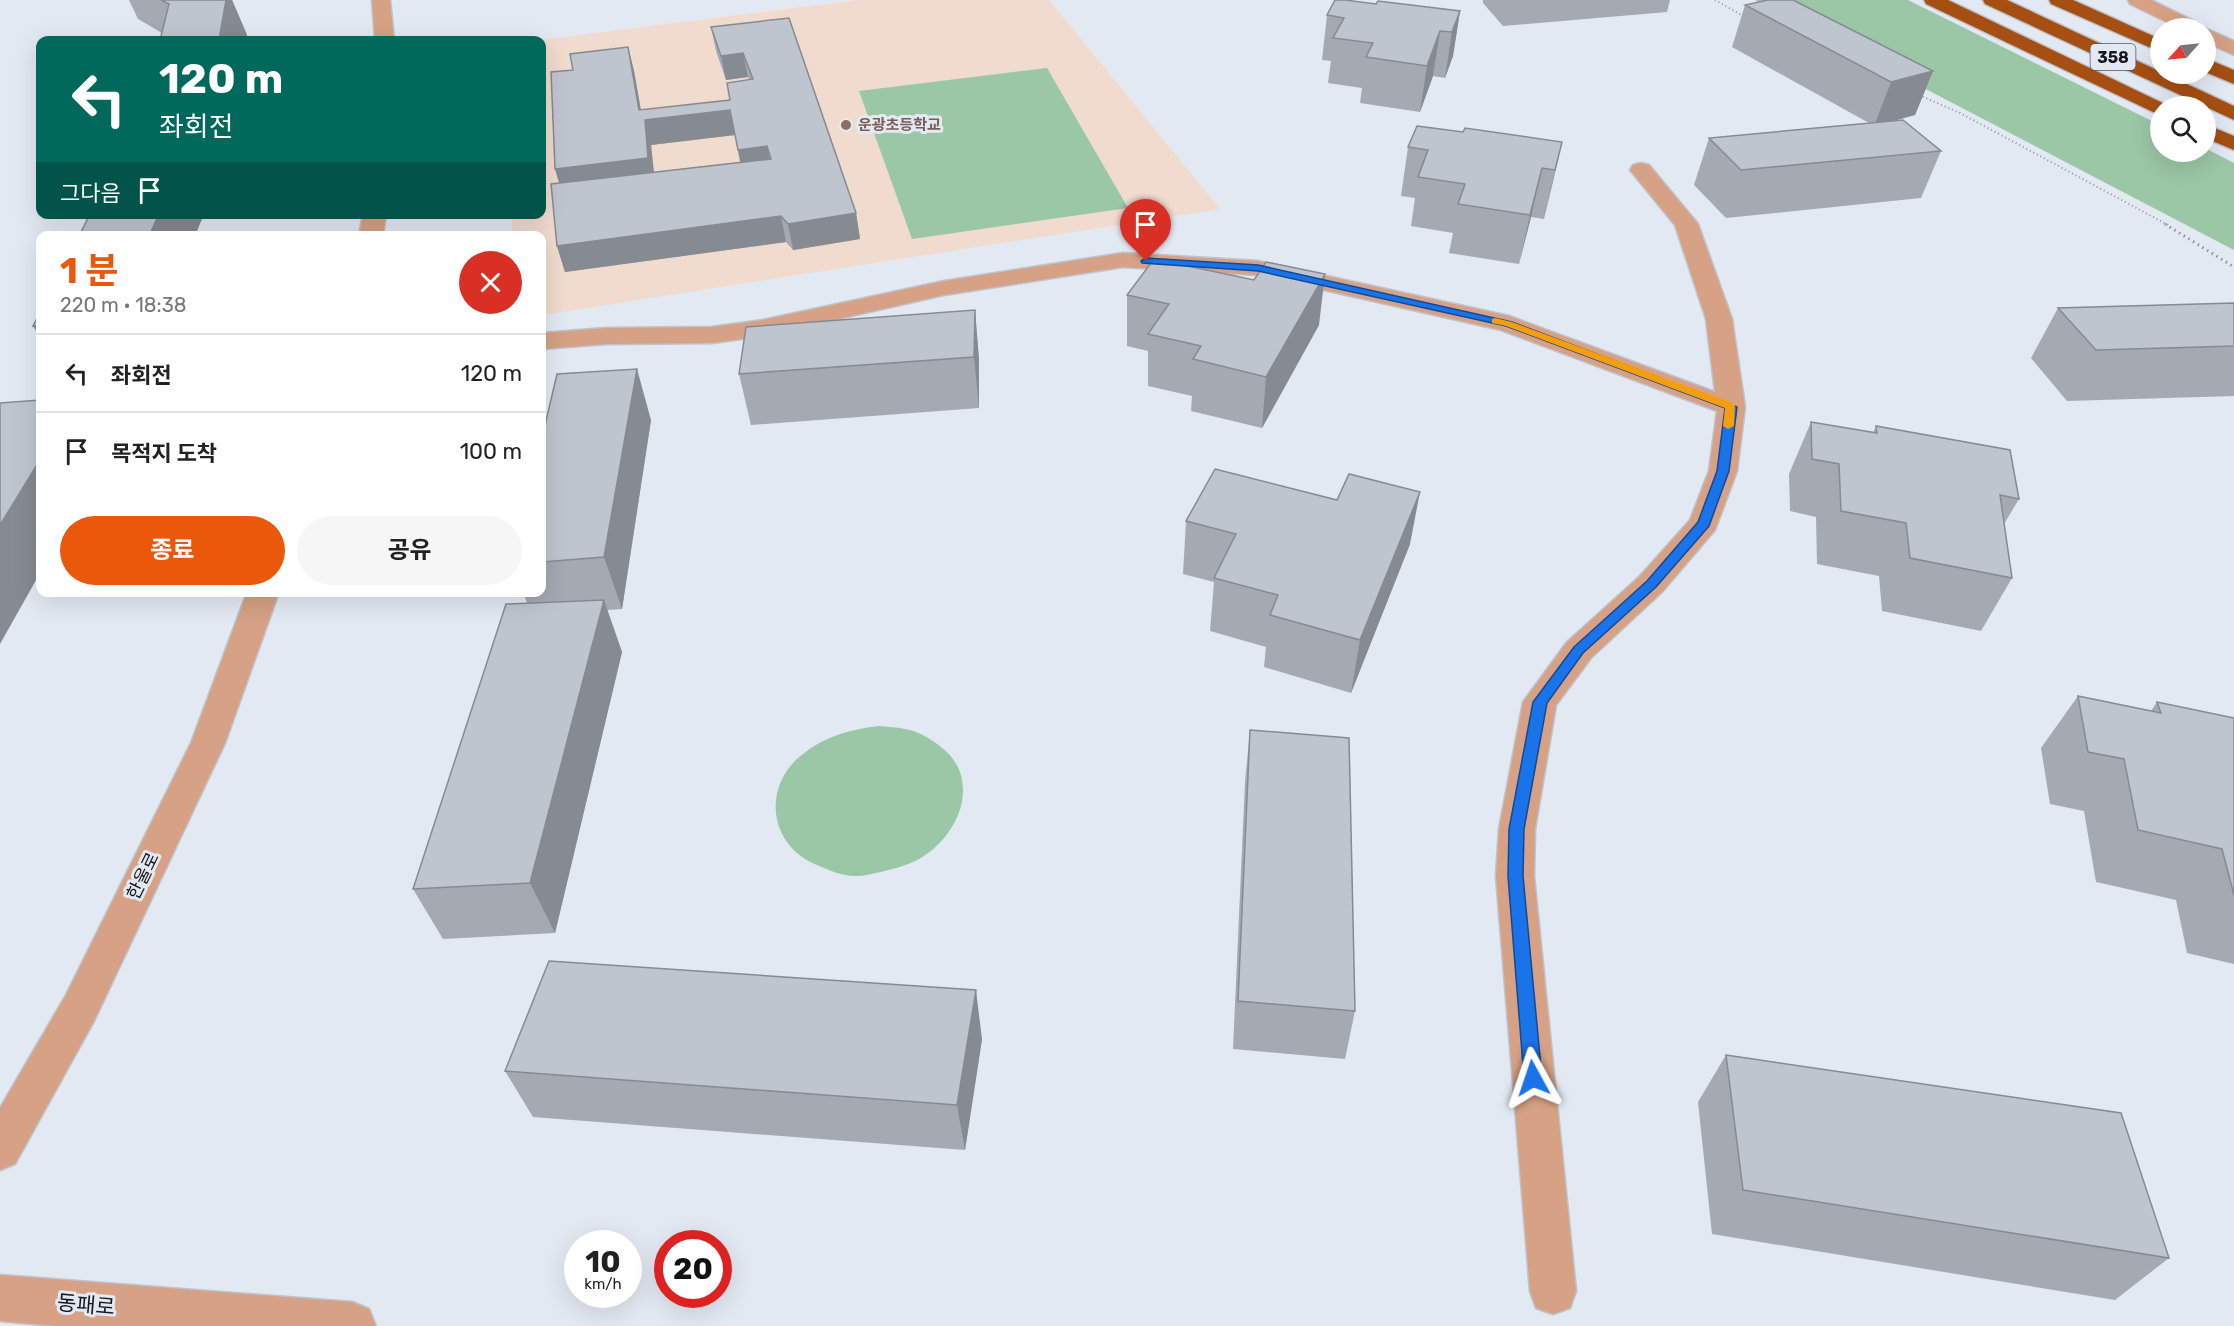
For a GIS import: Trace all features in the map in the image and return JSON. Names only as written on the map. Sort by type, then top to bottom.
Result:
[{"type":"highway","points":[[1933,0],[2150,103]]},
{"type":"highway","name":"358","points":[[1992,0],[2234,114]]},
{"type":"highway","name":"358","points":[[2058,0],[2150,40]]},
{"type":"highway","points":[[2071,0],[2150,39]]},
{"type":"highway","points":[[2216,70],[2234,79]]},
{"type":"highway","points":[[2216,135],[2234,144]]},
{"type":"street","points":[[381,0],[385,36]]},
{"type":"street","points":[[2137,0],[2173,18]]},
{"type":"street","points":[[2216,40],[2234,49]]},
{"type":"street","points":[[1553,1292],[1515,876],[1517,829],[1540,702],[1579,650],[1651,584],[1704,523],[1723,471],[1731,407],[1719,319],[1686,224],[1641,170]]},
{"type":"street","points":[[546,341],[606,336],[712,335],[763,328],[944,288],[1123,260],[1146,261],[1258,268],[1509,324],[1731,407]]},
{"type":"street","name":"한울로","points":[[0,1149],[80,1008],[208,743],[261,597]]},
{"type":"street","name":"동패로","points":[[0,1298],[352,1326]]},
{"type":"path","points":[[1715,0],[1750,19]]},
{"type":"path","points":[[1918,94],[1960,113],[2164,223],[2234,267]]},
{"type":"shaded area","name":"운광초등학교","points":[[858,0],[1049,0],[1220,209],[546,314],[546,231],[512,231],[512,219],[546,219],[546,39]]},
{"type":"green space","points":[[1755,0],[1908,0],[2150,120],[2150,162],[2216,162],[2216,154],[2234,163],[2234,250]]},
{"type":"green space","points":[[1047,68],[1128,208],[912,239],[859,91]]},
{"type":"green space","points":[[878,726],[915,732],[941,747],[954,760],[961,775],[963,791],[961,807],[945,837],[919,859],[867,875],[853,876],[831,871],[799,855],[788,843],[780,829],[776,813],[776,797],[781,781],[790,767],[803,754],[820,743],[838,735]]},
{"type":"building","points":[[161,0],[226,0],[220,36],[161,36],[169,4]]},
{"type":"building","points":[[1335,0],[1376,4],[1378,1],[1460,11],[1452,32],[1440,31],[1427,66],[1366,57],[1373,43],[1333,38],[1344,18],[1327,15]]},
{"type":"building","points":[[1768,0],[1793,0],[1933,71],[1891,82],[1745,5]]},
{"type":"building","points":[[789,18],[856,213],[788,224],[781,216],[557,246],[551,184],[771,159],[767,146],[738,150],[730,110],[645,120],[648,158],[555,169],[551,72],[573,70],[570,54],[628,47],[639,110],[730,100],[727,83],[753,79],[743,53],[721,56],[711,27]]},
{"type":"building","points":[[1903,120],[1941,151],[1741,170],[1709,138]]},
{"type":"building","points":[[1417,126],[1463,132],[1465,128],[1562,142],[1555,170],[1542,168],[1530,215],[1458,204],[1465,184],[1418,177],[1428,150],[1408,147]]},
{"type":"building","points":[[88,219],[157,219],[151,231],[82,231]]},
{"type":"building","points":[[1154,259],[1254,280],[1266,262],[1325,274],[1266,377],[1193,359],[1201,346],[1148,334],[1169,304],[1127,295]]},
{"type":"building","points":[[2234,303],[2234,346],[2096,350],[2058,308]]},
{"type":"building","points":[[975,310],[974,357],[739,374],[746,327]]},
{"type":"building","points":[[637,369],[604,557],[546,562],[546,421],[557,374]]},
{"type":"building","points":[[36,400],[36,466],[0,525],[0,403]]},
{"type":"building","points":[[1811,422],[1877,433],[1876,426],[2010,450],[2019,499],[2000,495],[2012,578],[1910,558],[1906,523],[1841,511],[1839,464],[1812,459]]},
{"type":"building","points":[[1215,469],[1337,500],[1349,474],[1420,492],[1360,640],[1270,615],[1278,595],[1214,578],[1236,534],[1186,521]]},
{"type":"building","points":[[604,600],[530,883],[413,889],[506,604]]},
{"type":"building","points":[[2078,696],[2161,713],[2157,702],[2234,718],[2234,895],[2222,849],[2138,830],[2124,759],[2088,752]]},
{"type":"building","points":[[1250,730],[1349,738],[1355,1011],[1238,1001]]},
{"type":"building","points":[[549,961],[976,990],[957,1105],[505,1071]]},
{"type":"building","points":[[1726,1055],[2121,1113],[2169,1258],[1743,1190]]},
{"type":"slow traffic","points":[[1495,321],[1509,324],[1731,407],[1728,426]]},
{"type":"place","name":"운광초등학교","points":[[846,125]]},
{"type":"route","points":[[1146,261],[1258,268],[1509,324],[1731,407],[1723,471],[1704,523],[1651,584],[1579,650],[1540,702],[1517,829],[1515,876],[1533,1078]]}]
